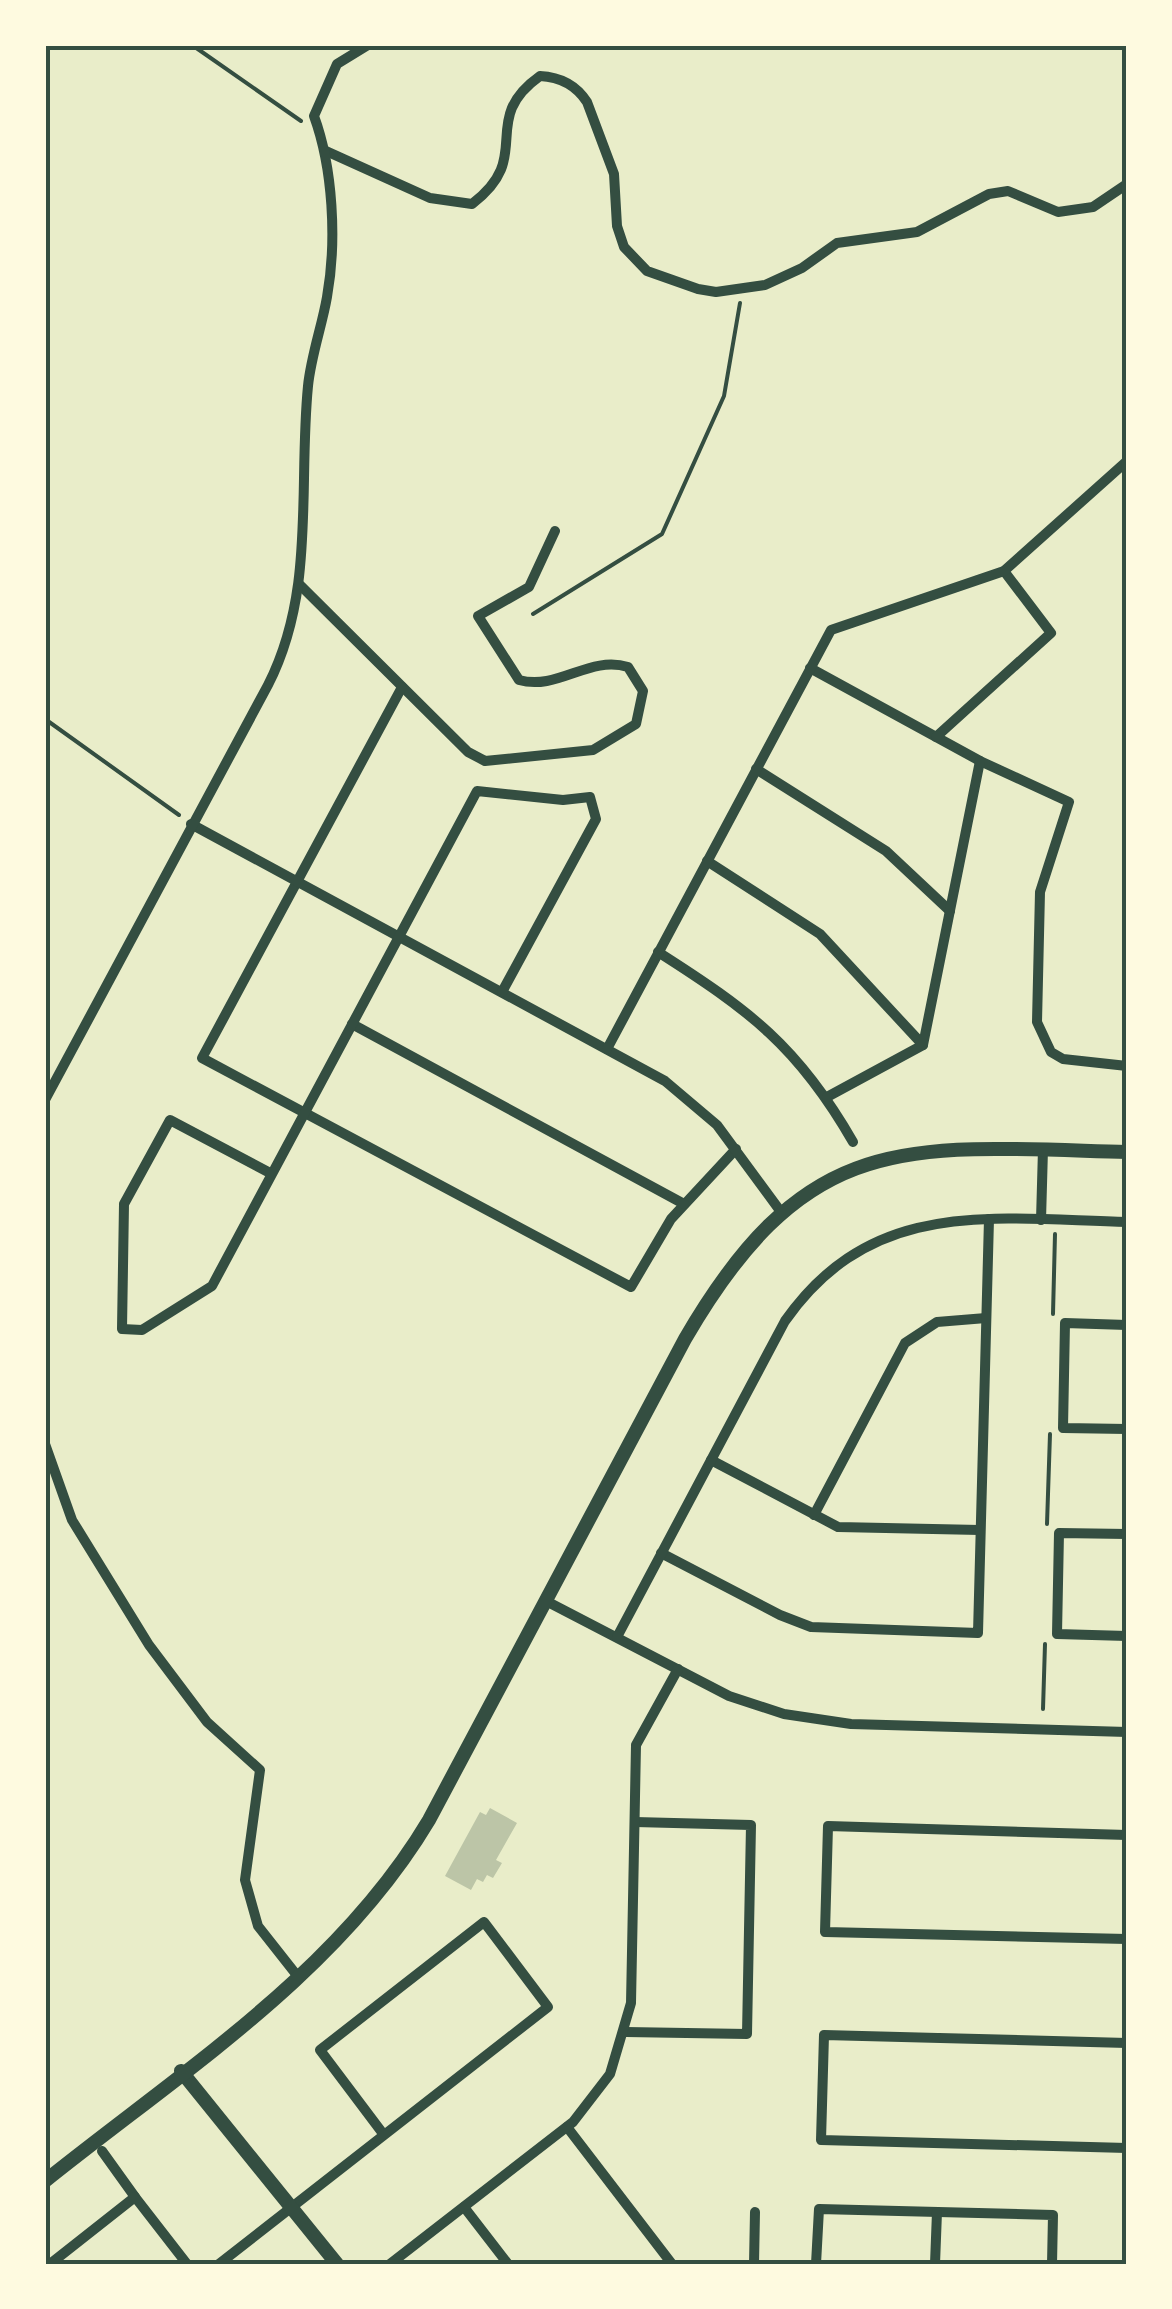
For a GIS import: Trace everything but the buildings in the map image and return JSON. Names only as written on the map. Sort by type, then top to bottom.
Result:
[{"type":"street","points":[[45,1100],[284,654],[300,585],[308,384],[331,265],[326,151],[314,116],[337,64],[368,45]]},
{"type":"street","points":[[326,151],[430,198],[472,204],[500,179],[506,159],[508,115],[517,94],[540,76],[554,77],[580,92],[586,102],[614,174],[619,238],[637,264],[661,279],[698,289],[742,288],[780,279],[837,243],[917,232],[989,194],[1008,192],[1058,212],[1094,207],[1127,184]]},
{"type":"street","points":[[607,1048],[831,630],[1004,571],[1127,461]]},
{"type":"street","points":[[300,585],[468,752],[485,761],[593,750],[636,724],[643,692],[628,667],[608,661],[540,686],[519,680],[478,616],[529,586],[555,531]]},
{"type":"street","points":[[936,737],[1052,633],[1004,571]]},
{"type":"street","points":[[810,668],[980,761],[1069,802],[1040,892],[1037,1022],[1051,1052],[1063,1059],[1127,1066]]},
{"type":"street","points":[[402,687],[202,1058],[631,1287],[684,1204],[736,1148]]},
{"type":"street","points":[[827,1097],[923,1044],[980,761]]},
{"type":"street","points":[[756,769],[886,851],[950,910]]},
{"type":"street","points":[[272,1174],[170,1120],[124,1204],[122,1330],[142,1330],[212,1286],[305,1113],[476,792],[563,800],[590,797],[596,819],[502,992]]},
{"type":"street","points":[[191,824],[685,1094],[736,1148],[782,1212]]},
{"type":"street","points":[[707,861],[820,934],[923,1044]]},
{"type":"street","points":[[658,952],[749,1010],[827,1097],[852,1142]]},
{"type":"street","points":[[352,1024],[684,1204]]},
{"type":"street","points":[[1041,1220],[1042,1150]]},
{"type":"street","points":[[45,2181],[299,1978],[352,1928],[408,1856],[720,1280],[746,1246],[810,1190],[904,1152],[1127,1152]]},
{"type":"street","points":[[661,1553],[780,1616],[811,1627],[978,1633],[989,1219]]},
{"type":"street","points":[[617,1637],[785,1321],[821,1278],[844,1258],[900,1228],[989,1219],[1127,1222]]},
{"type":"street","points":[[814,1515],[905,1343],[937,1322],[986,1318]]},
{"type":"street","points":[[1127,1325],[1065,1323],[1063,1428],[1127,1429]]},
{"type":"street","points":[[45,1444],[72,1520],[150,1645],[207,1722],[260,1770],[245,1880],[258,1926],[299,1978]]},
{"type":"street","points":[[711,1460],[838,1526],[980,1530]]},
{"type":"street","points":[[1127,1534],[1059,1533],[1057,1634],[1127,1636]]},
{"type":"street","points":[[546,1601],[743,1701],[815,1720],[1127,1732]]},
{"type":"street","points":[[390,2264],[567,2127],[610,2074],[626,2032],[631,2004],[636,1745],[678,1669]]},
{"type":"street","points":[[626,2032],[746,2034],[751,1825],[635,1822]]},
{"type":"street","points":[[1127,1835],[828,1826],[825,1932],[1127,1939]]},
{"type":"street","points":[[219,2264],[548,2007],[484,1922],[320,2050],[384,2135]]},
{"type":"street","points":[[1127,2043],[824,2035],[821,2140],[1127,2148]]},
{"type":"street","points":[[182,2071],[337,2264]]},
{"type":"street","points":[[567,2127],[672,2264]]},
{"type":"street","points":[[102,2151],[187,2264]]},
{"type":"street","points":[[50,2264],[134,2197]]},
{"type":"street","points":[[464,2207],[508,2264]]},
{"type":"street","points":[[816,2264],[818,2209],[1053,2215],[1052,2264]]},
{"type":"street","points":[[754,2264],[755,2212]]},
{"type":"street","points":[[935,2264],[937,2212]]},
{"type":"path","points":[[192,45],[313,130]]},
{"type":"path","points":[[533,614],[662,534],[724,396],[742,288]]},
{"type":"path","points":[[45,719],[191,824]]},
{"type":"path","points":[[1052,1329],[1055,1229]]},
{"type":"path","points":[[1047,1529],[1050,1429]]},
{"type":"path","points":[[1043,1709],[1045,1629]]}]
